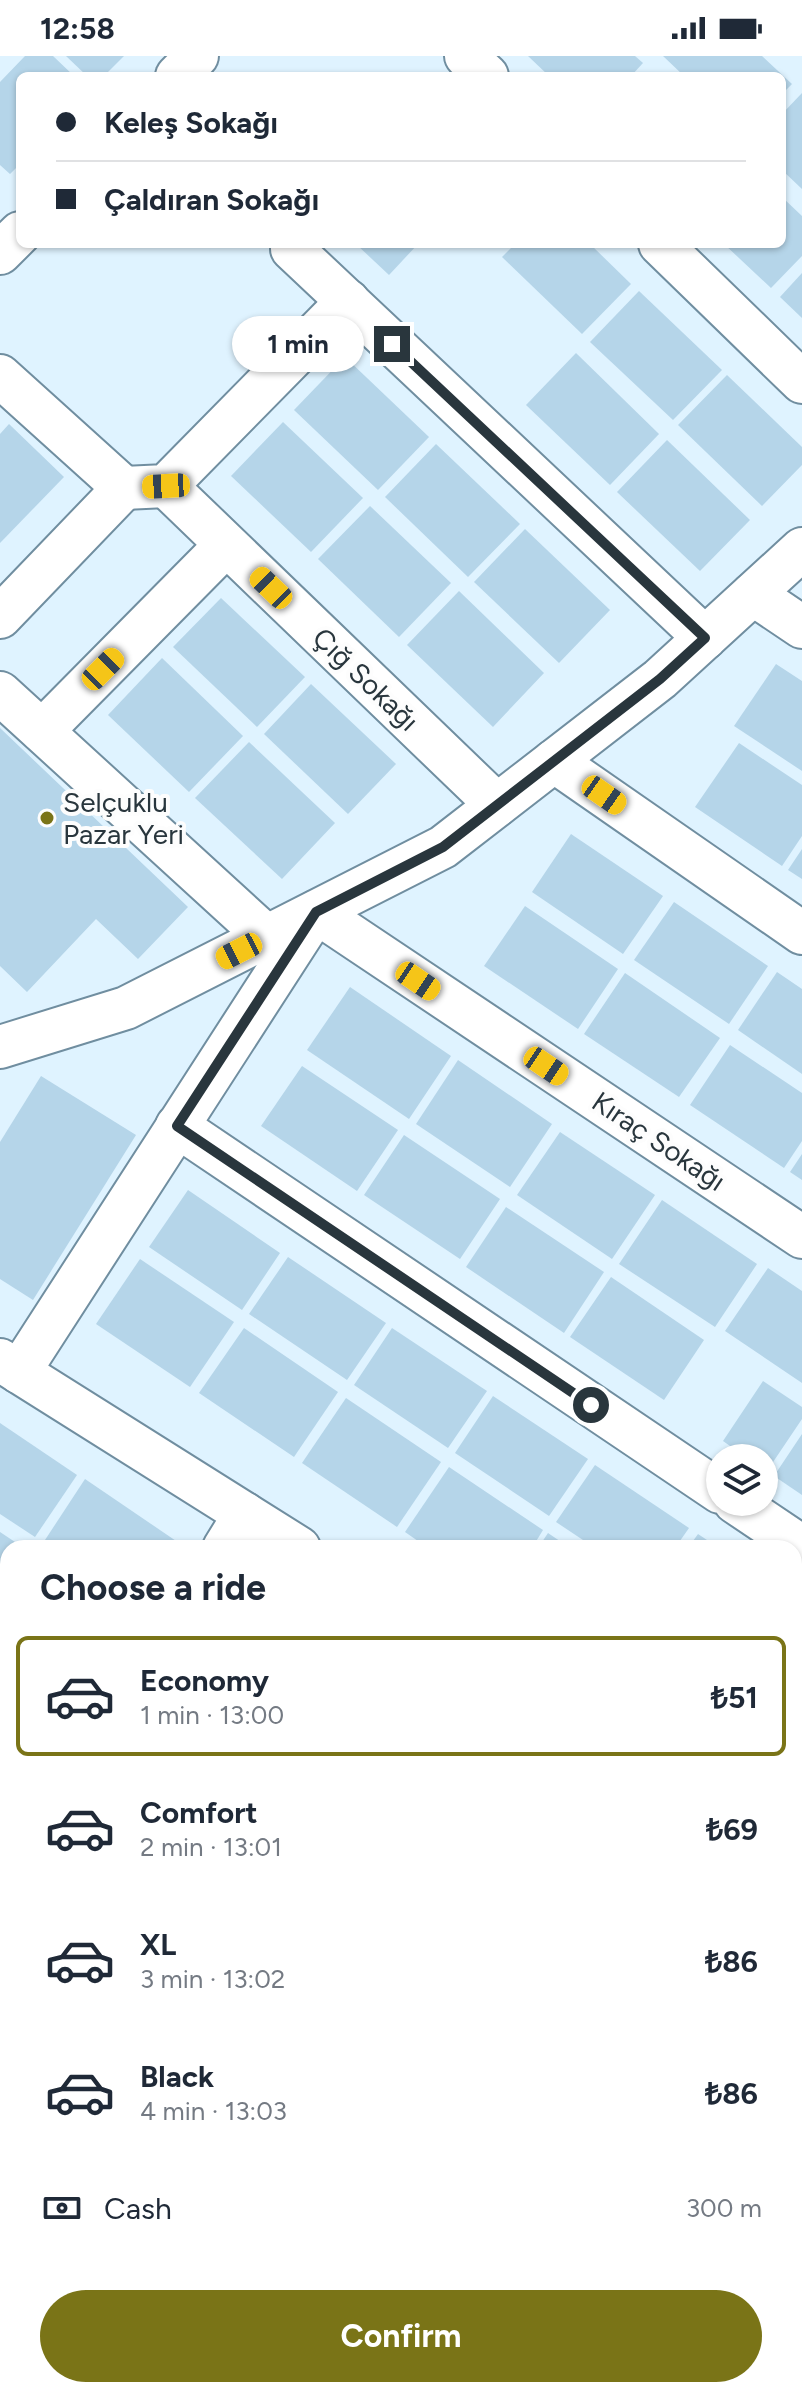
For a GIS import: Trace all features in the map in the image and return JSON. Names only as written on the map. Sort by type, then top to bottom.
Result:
[{"type":"street","points":[[181,72],[197,56]]},
{"type":"street","points":[[0,253],[16,237]]},
{"type":"street","points":[[295,248],[705,638]]},
{"type":"street","points":[[664,248],[802,382]]},
{"type":"street","points":[[0,617],[124,488],[166,486],[348,301]]},
{"type":"street","points":[[0,376],[124,488]]},
{"type":"street","name":"Çığ Sokağı","points":[[166,486],[497,805]]},
{"type":"street","points":[[42,731],[226,545]]},
{"type":"street","points":[[0,1047],[126,1008],[443,847],[660,679],[802,549]]},
{"type":"street","points":[[753,594],[802,627]]},
{"type":"street","points":[[0,693],[267,937]]},
{"type":"street","points":[[554,761],[802,933]]},
{"type":"street","points":[[268,1540],[234,1531],[9,1366],[177,1126],[316,912]]},
{"type":"street","name":"Kıraç Sokağı","points":[[316,912],[802,1237]]},
{"type":"street","points":[[177,1126],[706,1483]]},
{"type":"street","points":[[756,1516],[792,1540]]},
{"type":"building","points":[[25,56],[53,56],[70,72],[16,72],[16,168],[10,174],[0,165],[0,82]]},
{"type":"building","points":[[66,56],[124,56],[108,72],[83,72]]},
{"type":"building","points":[[528,56],[635,56],[643,63],[635,72],[545,72]]},
{"type":"building","points":[[663,56],[762,56],[779,72],[680,72]]},
{"type":"building","points":[[802,93],[802,189],[786,174],[786,110]]},
{"type":"building","points":[[786,201],[802,216],[802,256],[771,288],[728,248],[786,248]]},
{"type":"building","points":[[360,248],[414,248],[389,275]]},
{"type":"building","points":[[511,248],[594,248],[631,284],[582,334],[502,257]]},
{"type":"building","points":[[802,273],[802,318],[780,297]]},
{"type":"building","points":[[639,291],[722,370],[673,420],[590,342]]},
{"type":"building","points":[[576,353],[659,434],[610,485],[526,405]]},
{"type":"building","points":[[345,357],[429,437],[378,490],[294,410]]},
{"type":"building","points":[[727,375],[802,447],[802,465],[762,506],[678,425]]},
{"type":"building","points":[[283,422],[363,498],[311,552],[231,476]]},
{"type":"building","points":[[9,424],[64,477],[0,543],[0,434]]},
{"type":"building","points":[[667,440],[750,520],[700,571],[617,492]]},
{"type":"building","points":[[436,444],[520,524],[468,577],[385,497]]},
{"type":"building","points":[[370,506],[451,583],[399,637],[318,559]]},
{"type":"building","points":[[525,529],[610,610],[559,663],[474,582]]},
{"type":"building","points":[[459,591],[544,673],[493,727],[407,645]]},
{"type":"building","points":[[221,598],[305,677],[257,727],[173,647]]},
{"type":"building","points":[[162,658],[243,736],[189,792],[108,715]]},
{"type":"building","points":[[776,664],[802,681],[802,771],[734,726]]},
{"type":"building","points":[[311,684],[396,764],[348,814],[264,734]]},
{"type":"building","name":"Selçuklu Pazar Yeri","points":[[0,728],[188,907],[138,959],[96,919],[27,992],[0,966]]},
{"type":"building","points":[[249,742],[335,823],[282,879],[195,798]]},
{"type":"building","points":[[739,743],[802,785],[802,836],[782,866],[695,807]]},
{"type":"building","points":[[571,834],[663,896],[623,954],[532,892]]},
{"type":"building","points":[[802,849],[802,879],[788,870]]},
{"type":"building","points":[[674,902],[768,966],[729,1024],[634,960]]},
{"type":"building","points":[[525,906],[618,969],[578,1029],[484,966]]},
{"type":"building","points":[[777,972],[802,989],[802,1074],[738,1030]]},
{"type":"building","points":[[625,973],[720,1038],[679,1097],[584,1034]]},
{"type":"building","points":[[350,987],[451,1056],[409,1119],[307,1050]]},
{"type":"building","points":[[730,1045],[802,1093],[802,1141],[784,1168],[690,1105]]},
{"type":"building","points":[[458,1060],[552,1124],[510,1187],[416,1124]]},
{"type":"building","points":[[302,1066],[398,1130],[357,1191],[261,1126]]},
{"type":"building","points":[[41,1076],[136,1135],[33,1300],[0,1279],[0,1142]]},
{"type":"building","points":[[560,1132],[655,1195],[612,1259],[517,1195]]},
{"type":"building","points":[[404,1135],[500,1199],[460,1259],[364,1195]]},
{"type":"building","points":[[802,1154],[802,1180],[790,1172]]},
{"type":"building","points":[[188,1190],[280,1253],[242,1310],[149,1247]]},
{"type":"building","points":[[662,1200],[757,1264],[715,1327],[619,1264]]},
{"type":"building","points":[[506,1207],[604,1272],[564,1333],[466,1267]]},
{"type":"building","points":[[288,1257],[386,1323],[347,1380],[249,1314]]},
{"type":"building","points":[[140,1259],[234,1322],[190,1387],[96,1324]]},
{"type":"building","points":[[768,1268],[802,1291],[802,1383],[725,1331]]},
{"type":"building","points":[[611,1277],[704,1340],[664,1400],[570,1337]]},
{"type":"building","points":[[244,1328],[338,1392],[294,1457],[199,1393]]},
{"type":"building","points":[[392,1328],[487,1391],[448,1448],[354,1385]]},
{"type":"building","points":[[763,1381],[802,1407],[802,1419],[778,1455],[778,1444],[727,1444],[723,1441]]},
{"type":"building","points":[[493,1396],[588,1459],[549,1516],[455,1453]]},
{"type":"building","points":[[346,1398],[441,1462],[397,1527],[302,1463]]},
{"type":"building","points":[[0,1423],[77,1475],[35,1537],[0,1514]]},
{"type":"building","points":[[802,1434],[802,1495],[778,1479],[778,1470]]},
{"type":"building","points":[[595,1465],[689,1528],[681,1540],[583,1540],[556,1522]]},
{"type":"building","points":[[449,1467],[543,1530],[537,1540],[416,1540],[405,1532]]},
{"type":"building","points":[[85,1479],[175,1540],[45,1540]]},
{"type":"building","points":[[0,1532],[12,1540],[0,1540]]},
{"type":"building","points":[[548,1533],[558,1540],[543,1540]]},
{"type":"place","name":"Selçuklu Pazar Yeri","points":[[47,818]]},
{"type":"route","points":[[392,344],[705,638],[660,679],[443,847],[316,912],[177,1126],[591,1405]]}]
